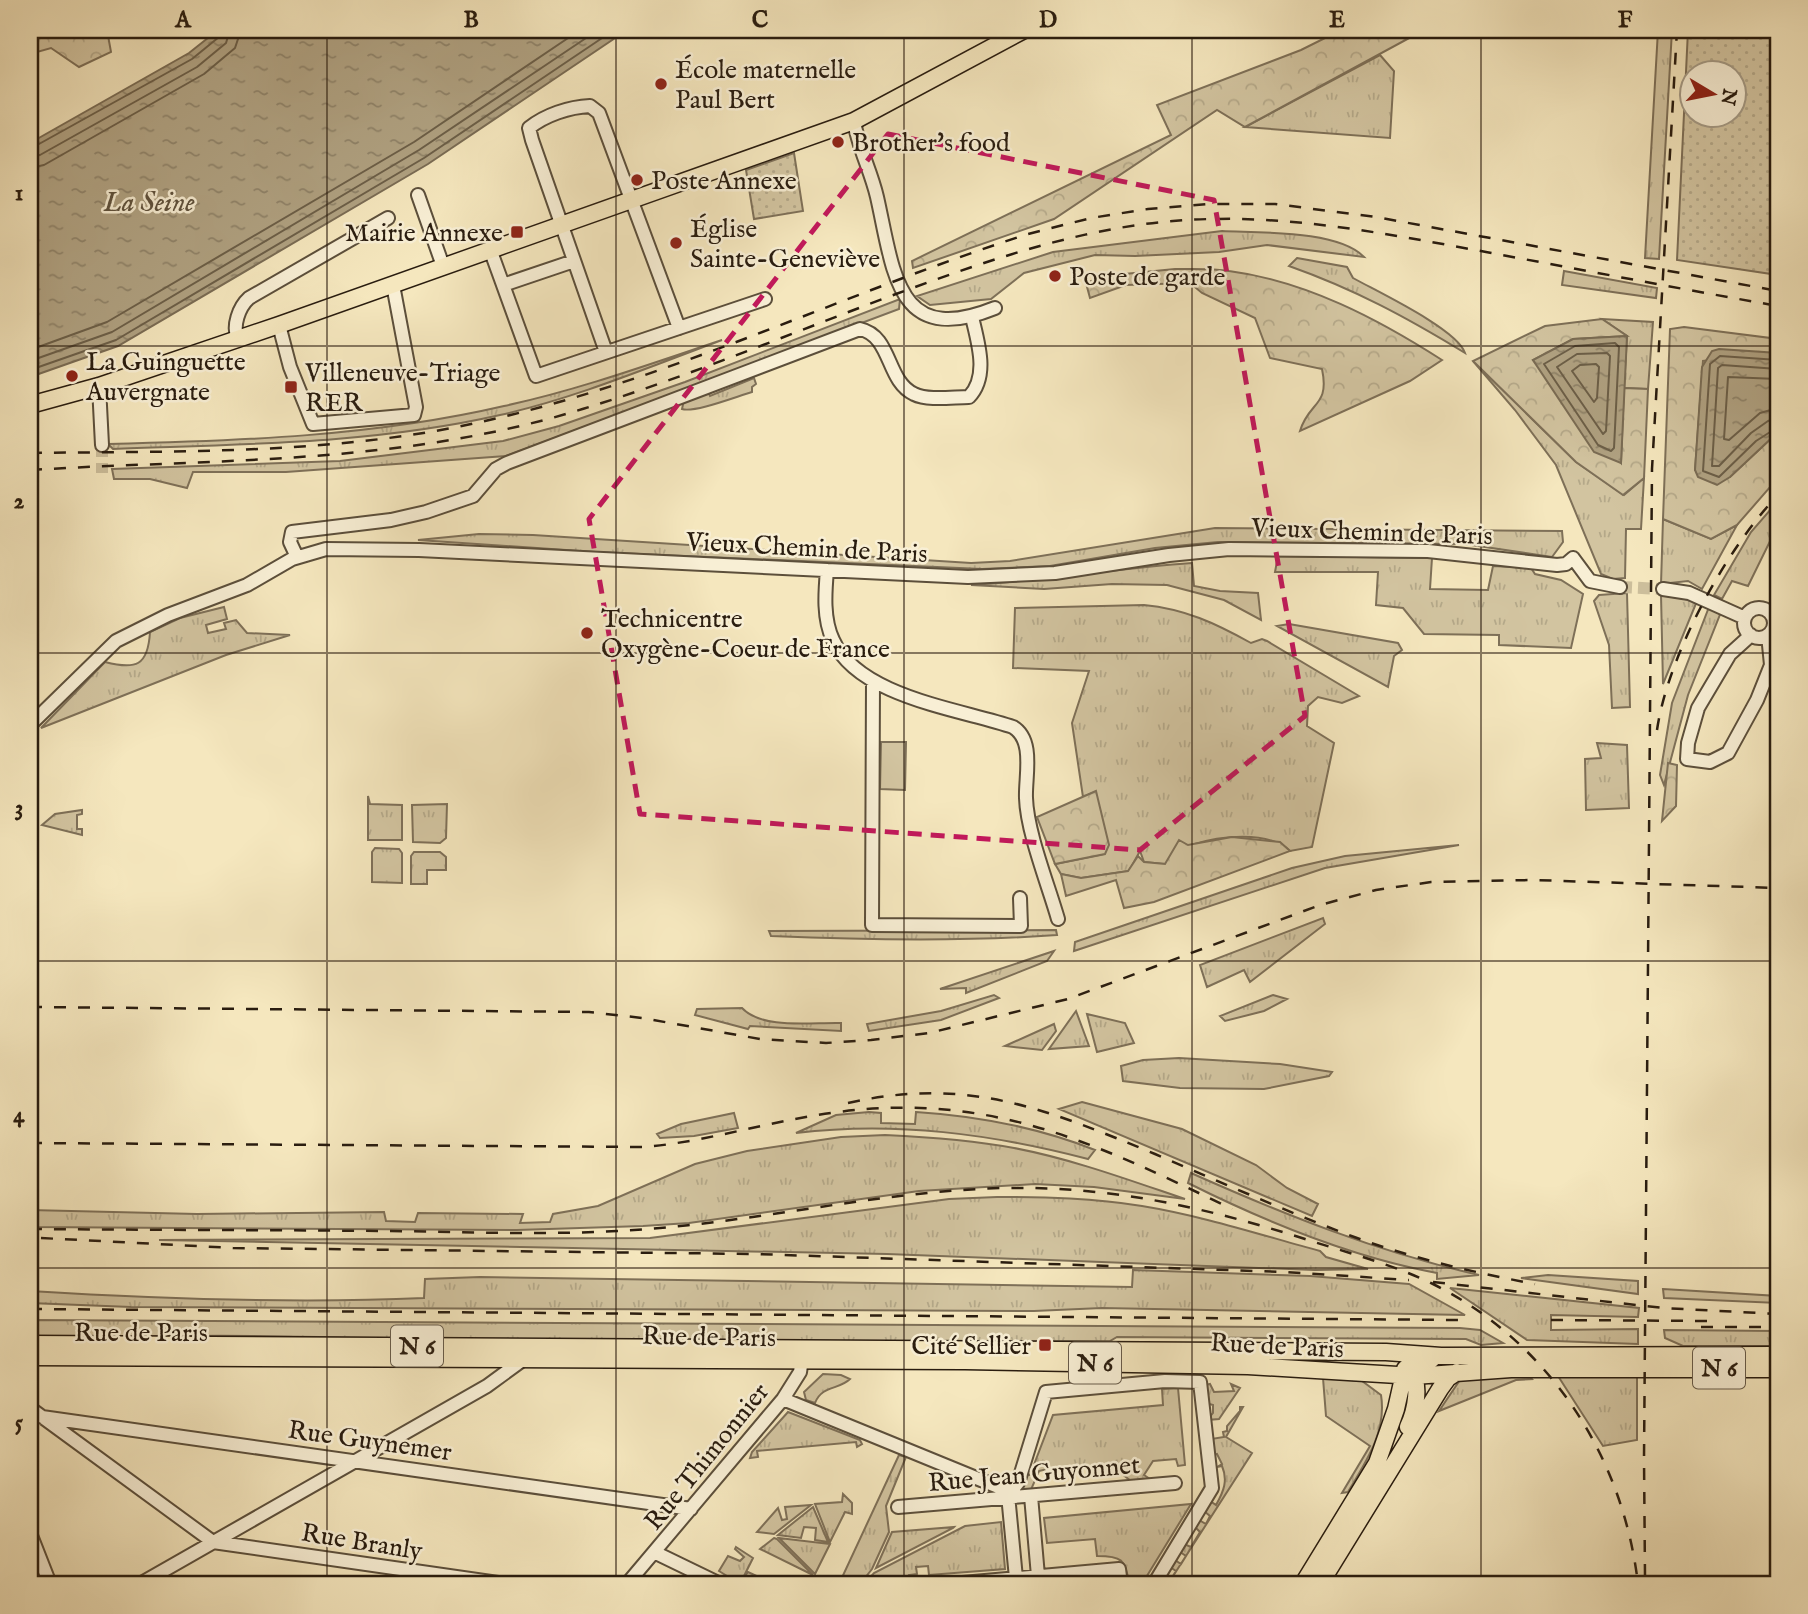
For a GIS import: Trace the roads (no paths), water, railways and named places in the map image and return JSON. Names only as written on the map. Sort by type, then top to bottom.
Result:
[{"type":"main road","points":[[30,405],[99,386],[279,325],[854,121],[1024,30]]},
{"type":"main road","name":"Rue de Paris","points":[[30,1345],[803,1355],[1182,1364],[1403,1373]]},
{"type":"main road","points":[[1376,1492],[1414,1413],[1403,1373],[1386,1352]]},
{"type":"main road","name":"Rue de Paris","points":[[30,1357],[524,1359],[1386,1352]]},
{"type":"main road","name":"N 6","points":[[1386,1352],[1441,1356],[1778,1355]]},
{"type":"main road","points":[[1403,1373],[1441,1356]]},
{"type":"main road","name":"N 6","points":[[1403,1373],[1673,1367],[1778,1369]]},
{"type":"main road","points":[[1320,1584],[1445,1381],[1457,1372]]},
{"type":"main road","points":[[1303,1584],[1377,1463],[1396,1409],[1403,1373]]},
{"type":"street","points":[[606,352],[529,128],[540,119],[578,107],[590,106],[599,113],[679,328]]},
{"type":"street","points":[[854,121],[877,195],[895,271],[906,298],[921,312],[938,319],[972,317],[995,307]]},
{"type":"street","points":[[418,195],[443,266]]},
{"type":"street","points":[[238,338],[234,331],[241,309],[249,298],[388,218]]},
{"type":"street","points":[[490,249],[536,376],[765,299]]},
{"type":"street","points":[[503,285],[574,261]]},
{"type":"street","points":[[279,325],[290,367],[313,424],[414,415],[416,407],[393,285]]},
{"type":"street","points":[[297,557],[290,542],[292,532],[391,520],[472,496],[496,468],[507,463],[860,329],[876,336],[901,384],[912,394],[968,397],[978,387],[981,369],[972,317]]},
{"type":"street","points":[[99,386],[102,446]]},
{"type":"street","name":"Vieux Chemin de Paris","points":[[30,725],[116,641],[168,615],[238,589],[297,557],[326,549],[384,549],[1011,577],[1229,550],[1421,551],[1479,554],[1557,565],[1566,564],[1573,558],[1590,581],[1620,587]]},
{"type":"street","points":[[827,570],[826,603],[831,637],[849,663],[873,682],[1020,731],[1026,744],[1028,817],[1058,919]]},
{"type":"street","points":[[1663,589],[1689,593],[1745,618]]},
{"type":"street","points":[[1751,635],[1730,653],[1698,708],[1688,743],[1687,758],[1710,762],[1728,753],[1757,700],[1771,665],[1768,635],[1774,625],[1774,611],[1755,609],[1745,618],[1745,628],[1751,635],[1760,638],[1768,635]]},
{"type":"street","points":[[873,682],[872,925],[1021,926],[1020,898]]},
{"type":"street","name":"Rue Thimonnier","points":[[627,1584],[656,1553],[783,1399],[803,1355]]},
{"type":"street","points":[[140,1584],[502,1377],[524,1359]]},
{"type":"street","points":[[1016,1578],[1008,1496],[1018,1483],[1046,1392],[1164,1381],[1200,1382],[1212,1488],[1154,1584]]},
{"type":"street","points":[[783,1399],[993,1484],[1008,1496]]},
{"type":"street","points":[[30,1408],[213,1542]]},
{"type":"street","name":"Rue Guynemer","points":[[42,1417],[691,1509]]},
{"type":"street","name":"Rue Jean Guyonnet","points":[[898,1507],[1175,1483]]},
{"type":"street","points":[[1031,1496],[1038,1576]]},
{"type":"street","points":[[30,1533],[50,1584]]},
{"type":"street","name":"Rue Branly","points":[[213,1542],[505,1584]]},
{"type":"street","points":[[656,1553],[720,1584]]},
{"type":"street","points":[[951,1584],[1119,1569],[1121,1584]]},
{"type":"water","name":"La Seine","points":[[218,30],[627,30],[428,164],[118,346],[30,377],[30,143],[189,53]]},
{"type":"water","points":[[1627,336],[1621,463],[1594,452],[1533,360],[1573,339]]},
{"type":"water","points":[[1719,349],[1778,353],[1778,432],[1730,477],[1717,485],[1698,477],[1695,470],[1702,367],[1712,351]]},
{"type":"tunnel","points":[[102,445],[102,473]]},
{"type":"tunnel","points":[[1620,587],[1663,589]]},
{"type":"railway","points":[[1645,1576],[1652,469],[1677,30]]},
{"type":"railway","points":[[30,453],[206,451],[324,445],[382,439],[498,418],[633,379],[1028,234],[1091,218],[1148,209],[1208,204],[1275,204],[1376,217],[1778,291]]},
{"type":"railway","points":[[30,470],[300,457],[433,443],[500,431],[566,414],[649,387],[896,294],[1032,248],[1102,231],[1173,221],[1252,219],[1369,231],[1778,306]]},
{"type":"railway","points":[[1657,730],[1673,669],[1702,605],[1739,544],[1778,495]]},
{"type":"railway","points":[[30,1007],[589,1012],[642,1018],[760,1039],[826,1043],[871,1040],[929,1033],[1068,999],[1320,905],[1376,890],[1431,882],[1533,880],[1778,888]]},
{"type":"railway","points":[[848,1103],[931,1093],[969,1095],[1042,1111],[1078,1123],[1346,1234],[1439,1263],[1535,1284]]},
{"type":"railway","points":[[30,1143],[645,1147],[838,1112],[894,1108],[946,1110],[995,1117],[1089,1144],[1232,1209]]},
{"type":"railway","points":[[30,1229],[589,1232],[666,1228],[907,1195],[1004,1188],[1082,1191],[1194,1208],[1402,1270],[1433,1284],[1475,1309],[1512,1338],[1545,1371],[1574,1408],[1597,1448],[1616,1491],[1630,1537],[1638,1584]]},
{"type":"railway","points":[[41,1238],[233,1248],[756,1254],[1285,1272],[1409,1280]]},
{"type":"railway","points":[[1433,1282],[1663,1308],[1778,1314]]},
{"type":"railway","points":[[30,1309],[1462,1320]]},
{"type":"railway","points":[[1551,1320],[1712,1321]]},
{"type":"railway","points":[[1701,1327],[1778,1327]]},
{"type":"place","name":"École maternelle Paul Bert","points":[[661,84]]},
{"type":"place","name":"Brother's food","points":[[838,142]]},
{"type":"place","name":"Poste Annexe","points":[[637,180]]},
{"type":"place","name":"Mairie Annexe","points":[[517,232]]},
{"type":"place","name":"Église Sainte-Geneviève","points":[[676,243]]},
{"type":"place","name":"Poste de garde","points":[[1055,276]]},
{"type":"place","name":"La Guinguette Auvergnate","points":[[72,376]]},
{"type":"place","name":"Villeneuve-Triage RER","points":[[291,387]]},
{"type":"place","name":"Technicentre Oxygène-Coeur de France","points":[[587,633]]},
{"type":"place","name":"Cité Sellier","points":[[1045,1345]]}]
